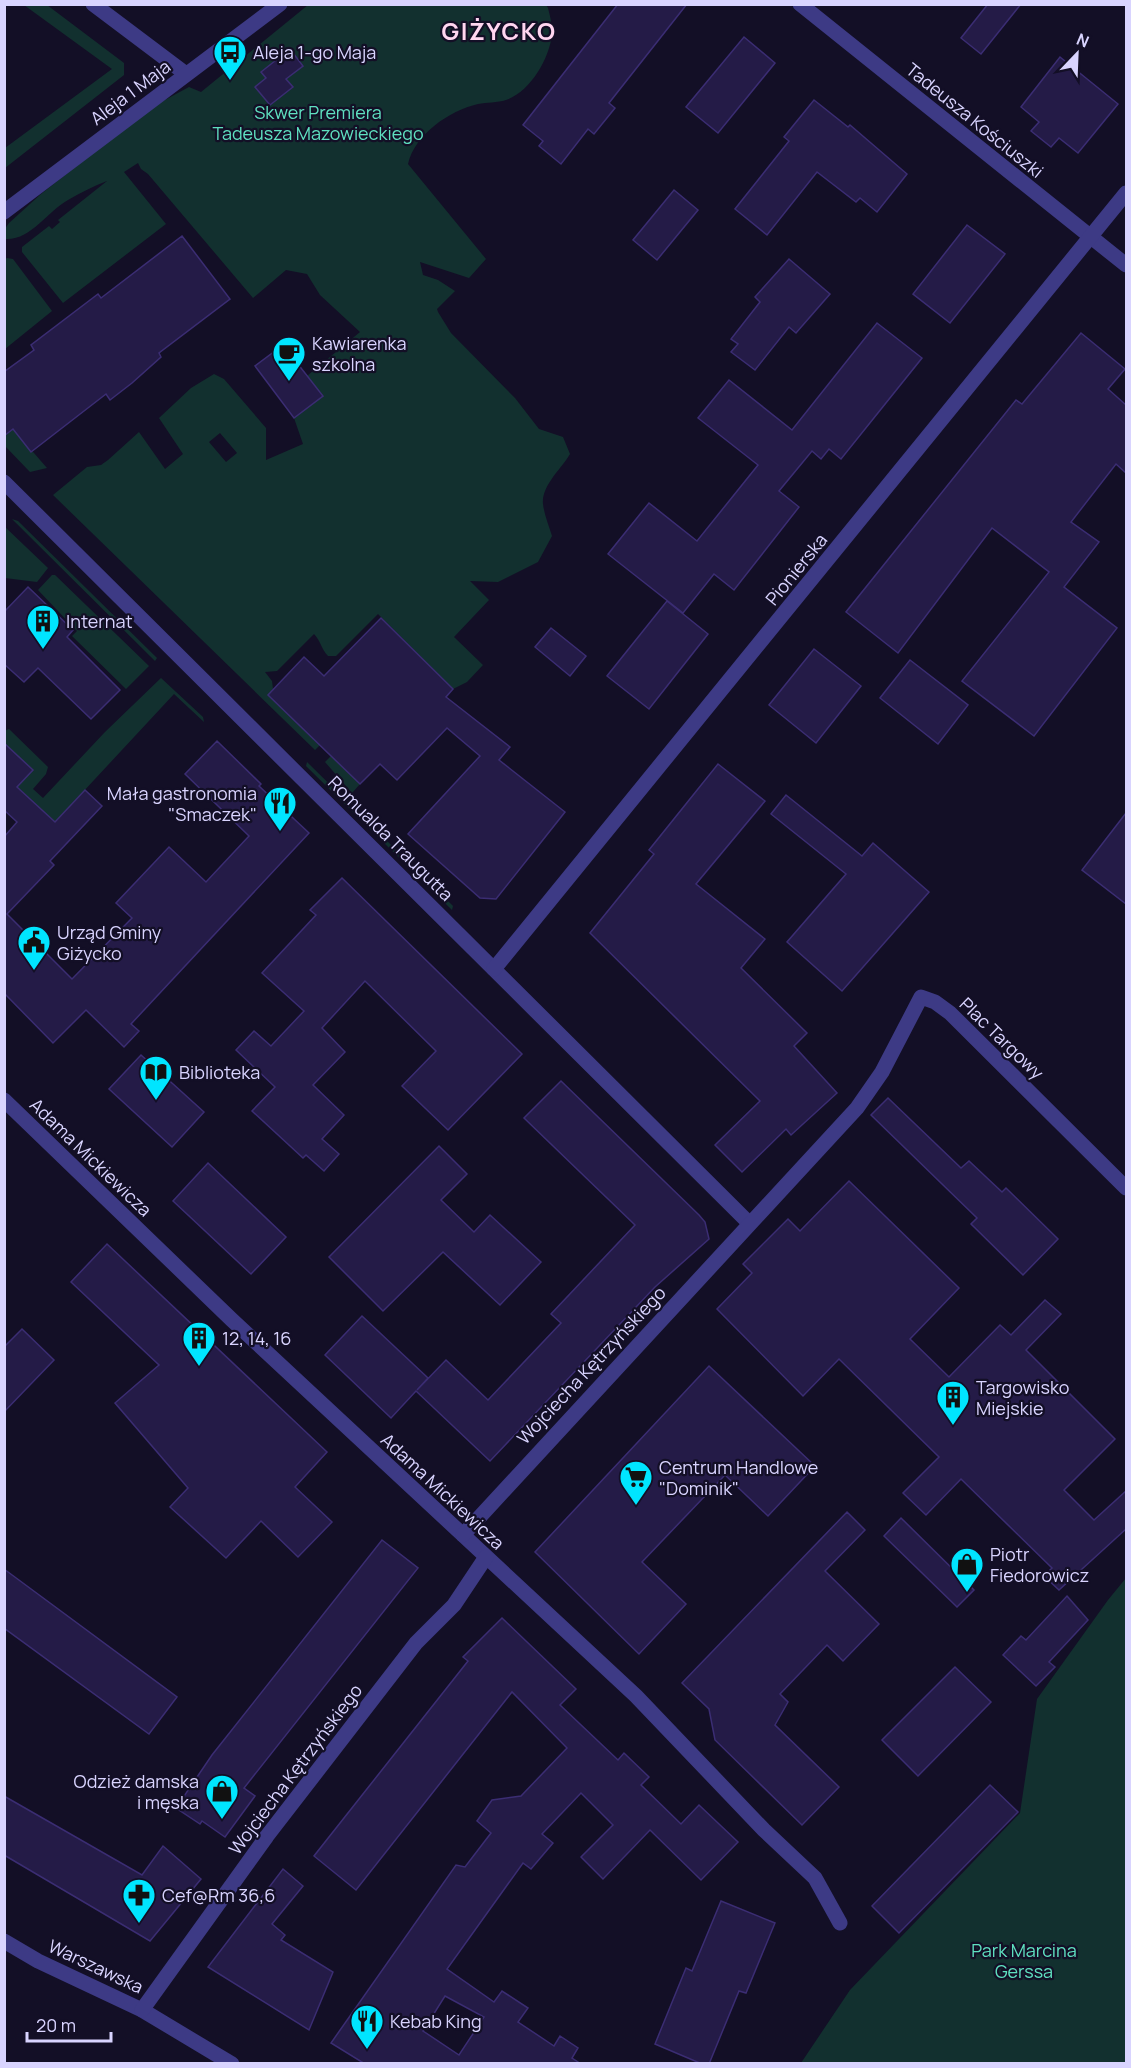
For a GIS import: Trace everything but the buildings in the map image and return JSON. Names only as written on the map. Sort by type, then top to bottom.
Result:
[{"type":"street","points":[[93,4],[186,74]]},
{"type":"street","name":"Aleja 1 Maja","points":[[4,212],[280,4]]},
{"type":"street","name":"Tadeusza Kościuszki","points":[[800,4],[1126,265]]},
{"type":"street","name":"Pionierska","points":[[494,969],[1126,193]]},
{"type":"street","name":"Romualda Traugutta","points":[[4,482],[749,1223]]},
{"type":"street","name":"Plac Targowy","points":[[749,1223],[857,1108],[882,1072],[921,997],[935,1002],[950,1013],[1126,1188]]},
{"type":"street","name":"Adama Mickiewicza","points":[[4,1100],[232,1320],[636,1696],[764,1830],[815,1878],[840,1923]]},
{"type":"street","name":"Wojciecha Kętrzyńskiego","points":[[463,1534],[749,1223]]},
{"type":"street","name":"Wojciecha Kętrzyńskiego","points":[[142,2010],[267,1836],[416,1643],[454,1605],[486,1557]]},
{"type":"street","name":"Warszawska","points":[[4,1941],[38,1961],[142,2010],[232,2064]]},
{"type":"green space","points":[[24,5],[47,5],[124,63],[124,75],[5,168],[5,148],[112,69]]},
{"type":"green space","name":"Skwer Premiera Tadeusza Mazowieckiego","points":[[308,5],[546,5],[548,8],[552,32],[547,54],[537,74],[523,90],[506,100],[467,107],[445,118],[418,143],[408,164],[486,259],[469,278],[420,262],[423,275],[438,280],[455,291],[437,309],[438,312],[451,333],[515,398],[539,429],[563,437],[570,454],[549,484],[543,497],[544,512],[552,536],[538,562],[498,582],[470,581],[489,600],[454,637],[483,665],[467,682],[453,689],[433,669],[393,709],[377,694],[417,653],[378,614],[336,656],[328,656],[314,634],[277,671],[265,672],[272,681],[273,689],[268,695],[320,745],[315,750],[53,495],[87,467],[101,465],[108,460],[139,432],[165,469],[183,454],[159,418],[191,388],[214,374],[224,379],[266,428],[266,460],[303,444],[294,418],[323,396],[307,376],[360,332],[320,295],[307,274],[286,270],[253,298],[138,163],[124,172],[166,224],[63,303],[22,252],[22,247],[49,226],[52,229],[60,222],[58,220],[107,181],[68,200],[23,235],[5,239],[4,230],[9,223],[41,194],[150,108],[189,87],[201,92]],"holes":[[[220,433],[237,453],[226,462],[209,442]]]},
{"type":"green space","points":[[13,259],[52,311],[5,349],[4,260]]},
{"type":"green space","points":[[13,429],[47,468],[30,472],[5,446],[5,436]]},
{"type":"green space","points":[[12,519],[18,521],[157,658],[155,661]]},
{"type":"green space","points":[[4,526],[48,568],[37,582],[5,578]]},
{"type":"green space","points":[[52,575],[55,575],[149,666],[126,689],[72,636],[77,631],[38,590]]},
{"type":"green space","points":[[161,678],[203,717],[204,722],[174,694],[55,822],[5,775],[4,731],[9,729],[48,767],[46,774],[33,789],[43,798],[105,732]]},
{"type":"green space","points":[[331,756],[360,784],[352,793],[325,762]]},
{"type":"green space","points":[[307,762],[453,906],[452,910],[306,766]]},
{"type":"green space","name":"Park Marcina Gerssa","points":[[1126,1578],[1126,2063],[801,2063],[850,1990],[1020,1813],[1037,1699]]},
{"type":"place","name":"Aleja 1-go Maja","points":[[230,81]]},
{"type":"place","name":"Kawiarenka szkolna","points":[[289,382]]},
{"type":"place","name":"Internat","points":[[43,650]]},
{"type":"place","name":"Mała gastronomia \"Smaczek\"","points":[[280,832]]},
{"type":"place","name":"Urząd Gminy Giżycko","points":[[34,971]]},
{"type":"place","name":"Biblioteka","points":[[156,1101]]},
{"type":"place","name":"12, 14, 16","points":[[199,1367]]},
{"type":"place","name":"Targowisko Miejskie","points":[[953,1426]]},
{"type":"place","name":"Centrum Handlowe \"Dominik\"","points":[[636,1506]]},
{"type":"place","name":"Piotr Fiedorowicz","points":[[967,1593]]},
{"type":"place","name":"Odzież damska i męska","points":[[222,1820]]},
{"type":"place","name":"Cef@Rm 36,6","points":[[139,1924]]},
{"type":"place","name":"Kebab King","points":[[367,2050]]},
{"type":"district","name":"GIŻYCKO","points":[[499,30]]}]
